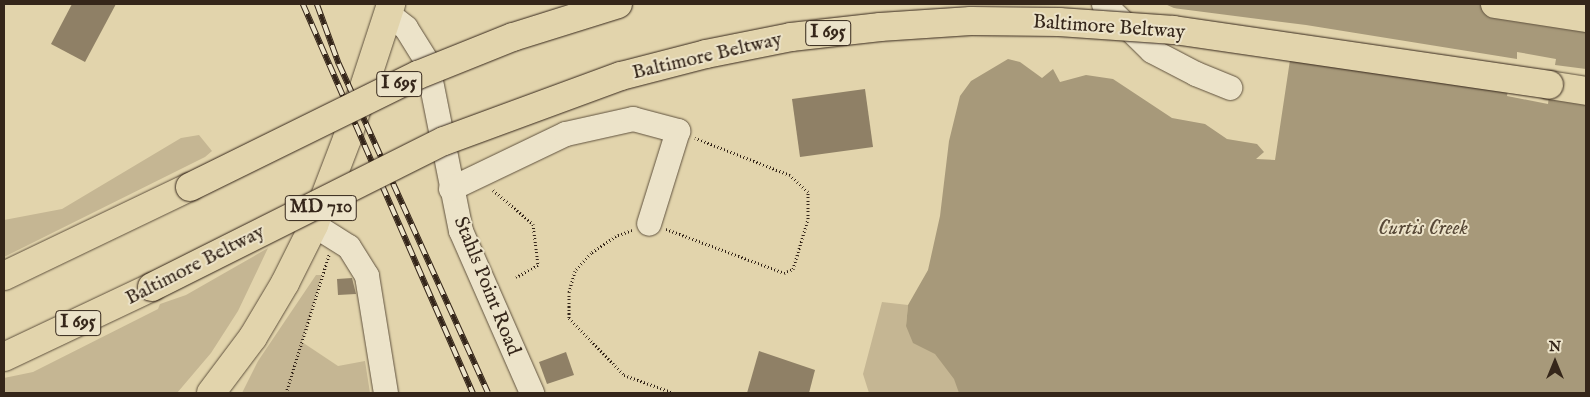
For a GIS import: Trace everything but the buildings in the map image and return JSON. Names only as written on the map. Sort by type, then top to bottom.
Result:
[{"type":"main road","name":"I 695","points":[[4,276],[418,75],[513,38],[618,4]]},
{"type":"main road","points":[[1495,4],[1586,18]]},
{"type":"main road","name":"MD 710","points":[[211,393],[253,337],[285,283],[325,230],[347,139],[389,9]]},
{"type":"main road","name":"Baltimore Beltway","points":[[4,357],[152,288],[444,142],[621,76],[706,54],[791,38],[880,27],[971,21],[1059,22],[1174,30],[1586,91]]},
{"type":"street","points":[[1104,4],[1152,51],[1196,74],[1230,88]]},
{"type":"street","name":"Stahls Point Road","points":[[389,9],[406,28],[427,62],[460,185],[462,231],[532,393]]},
{"type":"street","points":[[460,185],[566,134],[633,119],[678,131],[648,224]]},
{"type":"street","points":[[325,230],[349,246],[367,276],[386,393]]},
{"type":"path","points":[[674,393],[624,375],[569,318],[569,292],[575,270],[591,253],[616,236],[648,224],[784,273],[793,269],[808,219],[808,192],[790,175],[678,131]]},
{"type":"path","points":[[460,185],[493,190],[533,224],[538,264],[516,277]]},
{"type":"path","points":[[286,393],[325,230]]},
{"type":"shaded area","points":[[199,135],[212,151],[205,157],[4,257],[4,220],[62,209],[181,138]]},
{"type":"shaded area","points":[[268,248],[238,311],[211,353],[177,393],[4,393],[4,378],[33,372],[158,309],[160,304],[186,295]]},
{"type":"shaded area","points":[[316,275],[322,275],[302,342],[338,366],[365,361],[370,393],[242,393],[258,361]]},
{"type":"shaded area","points":[[882,302],[908,305],[906,326],[1048,393],[869,393],[863,374]]},
{"type":"water","name":"Curtis Creek","points":[[1165,4],[1586,4],[1586,393],[959,393],[954,379],[935,354],[913,343],[906,326],[908,305],[928,270],[940,216],[949,141],[960,96],[971,81],[1008,59],[1020,62],[1042,78],[1053,69],[1060,82],[1086,75],[1113,79],[1172,118],[1205,124],[1227,139],[1257,144],[1264,152],[1256,159],[1275,160],[1290,60]]},
{"type":"pier","points":[[1165,7],[1306,25],[1517,59],[1517,52],[1556,59],[1555,65],[1586,69],[1586,101],[1549,96],[1548,104],[1507,96],[1508,89],[1216,31]]},
{"type":"railway","points":[[303,4],[473,393]]},
{"type":"railway","points":[[317,4],[339,64],[488,393]]}]
